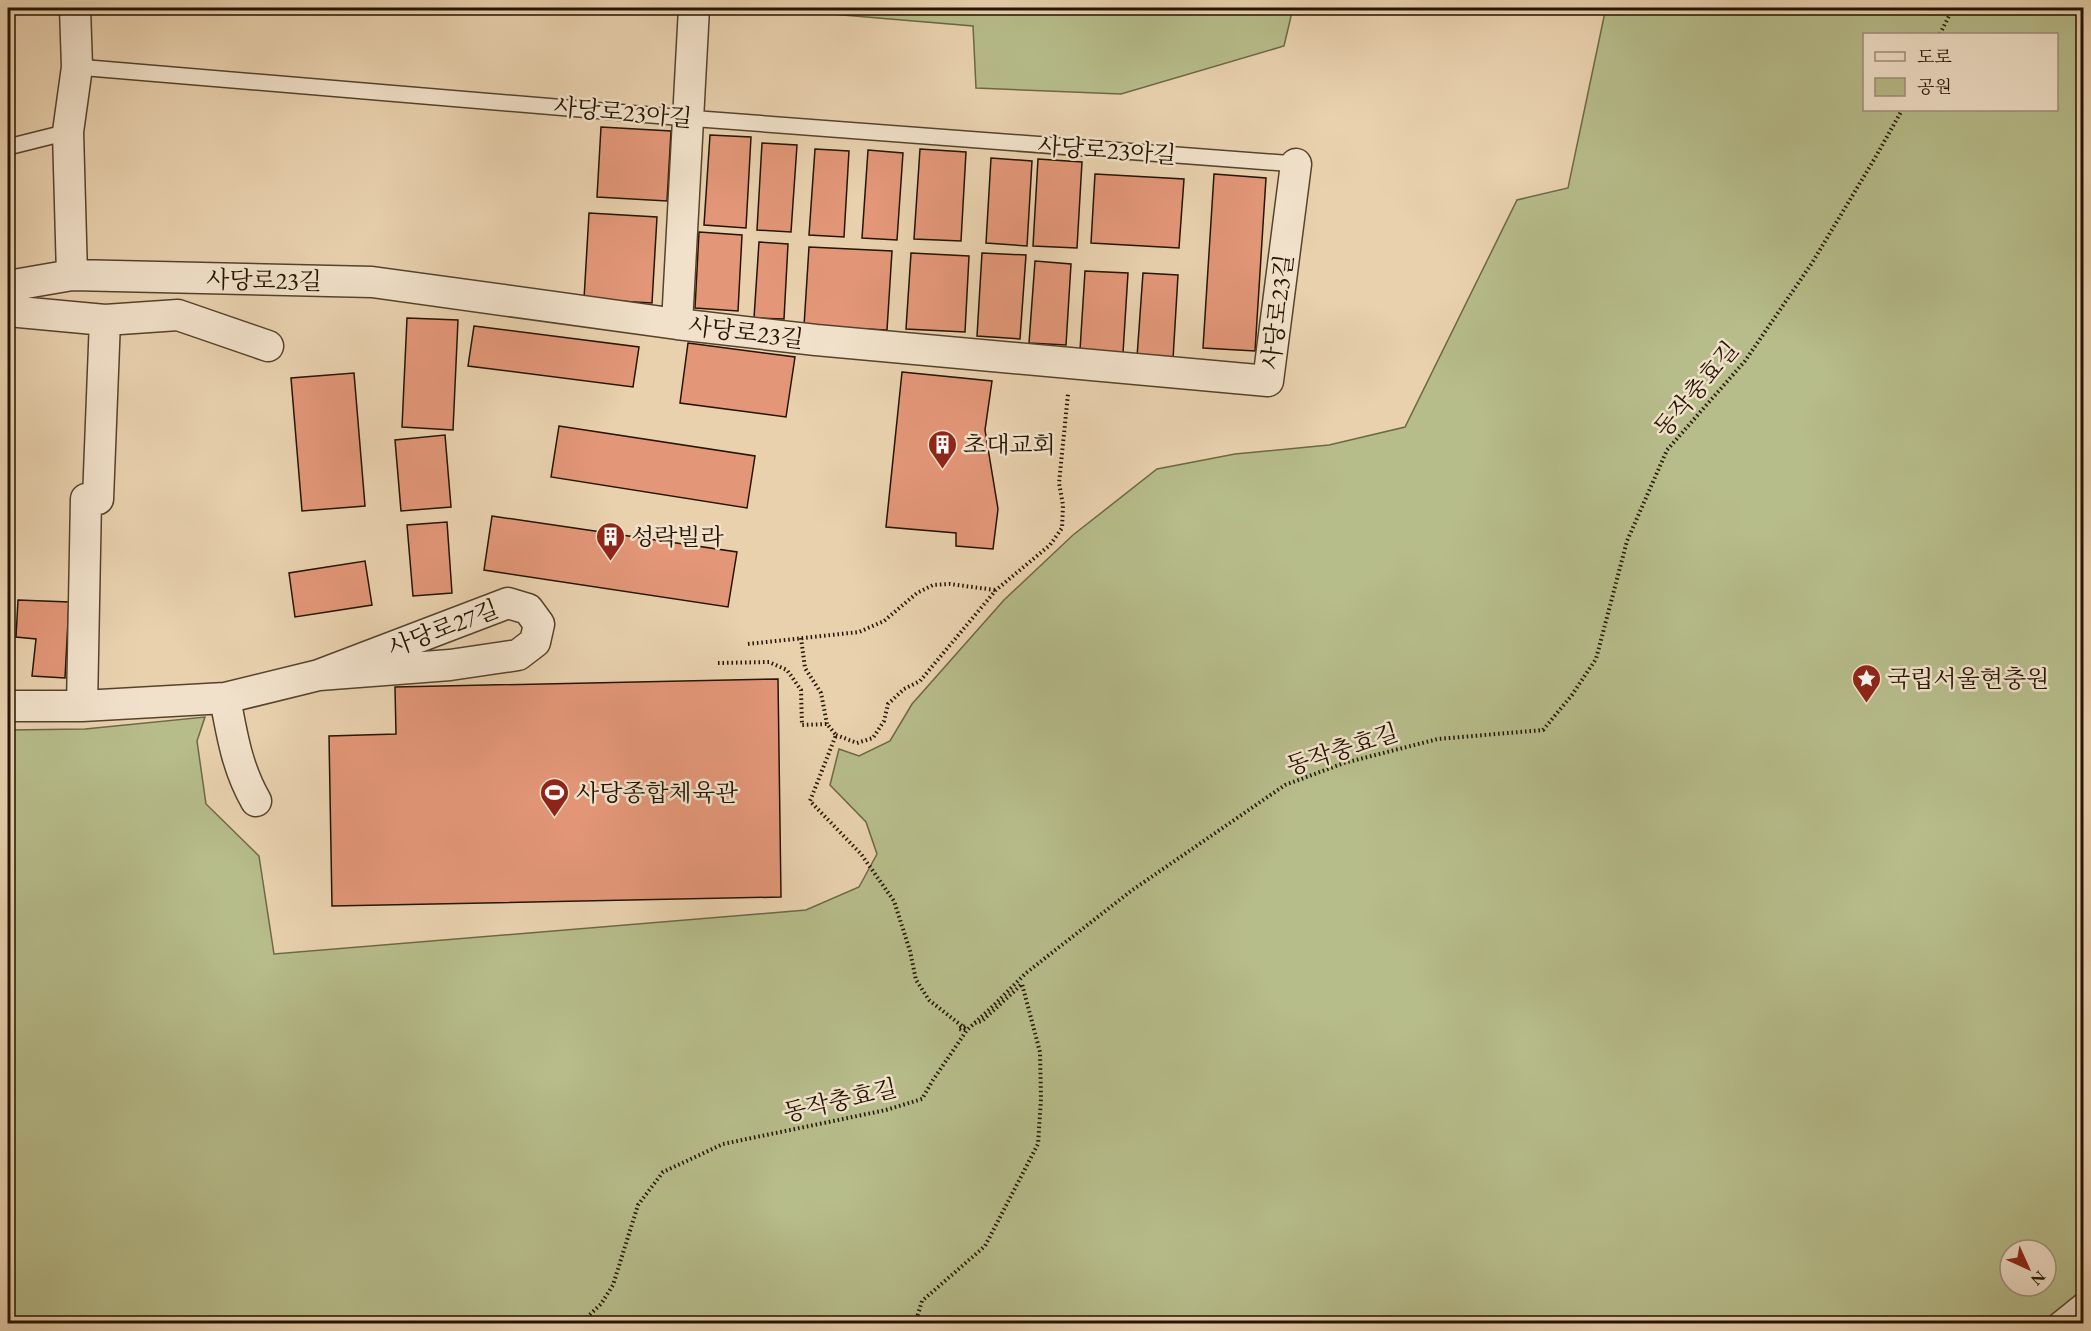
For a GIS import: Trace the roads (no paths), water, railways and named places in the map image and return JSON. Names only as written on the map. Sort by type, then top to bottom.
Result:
[{"type":"street","points":[[72,275],[68,132],[77,67],[75,8]]},
{"type":"street","points":[[677,324],[694,8]]},
{"type":"street","name":"사당로23길","points":[[8,286],[72,275],[372,282],[677,324],[816,340],[1268,381],[1296,164]]},
{"type":"street","points":[[8,311],[105,320],[178,315],[268,346]]},
{"type":"street","points":[[82,706],[86,499],[98,499],[105,320]]},
{"type":"street","name":"사당로27길","points":[[8,706],[82,706],[225,698],[319,675],[508,603],[528,609],[539,624],[535,642],[518,655],[450,664],[319,675]]},
{"type":"street","points":[[225,698],[243,779],[256,801]]},
{"type":"lane","name":"사당로23아길","points":[[77,67],[687,118],[1296,164]]},
{"type":"lane","points":[[8,147],[68,132]]},
{"type":"lane","points":[[2053,1323],[2084,1299]]},
{"type":"place","name":"초대교회","points":[[942,470]]},
{"type":"place","name":"성락빌라","points":[[610,562]]},
{"type":"place","name":"국립서울현충원","points":[[1866,704]]},
{"type":"place","name":"사당종합체육관","points":[[555,818]]}]
